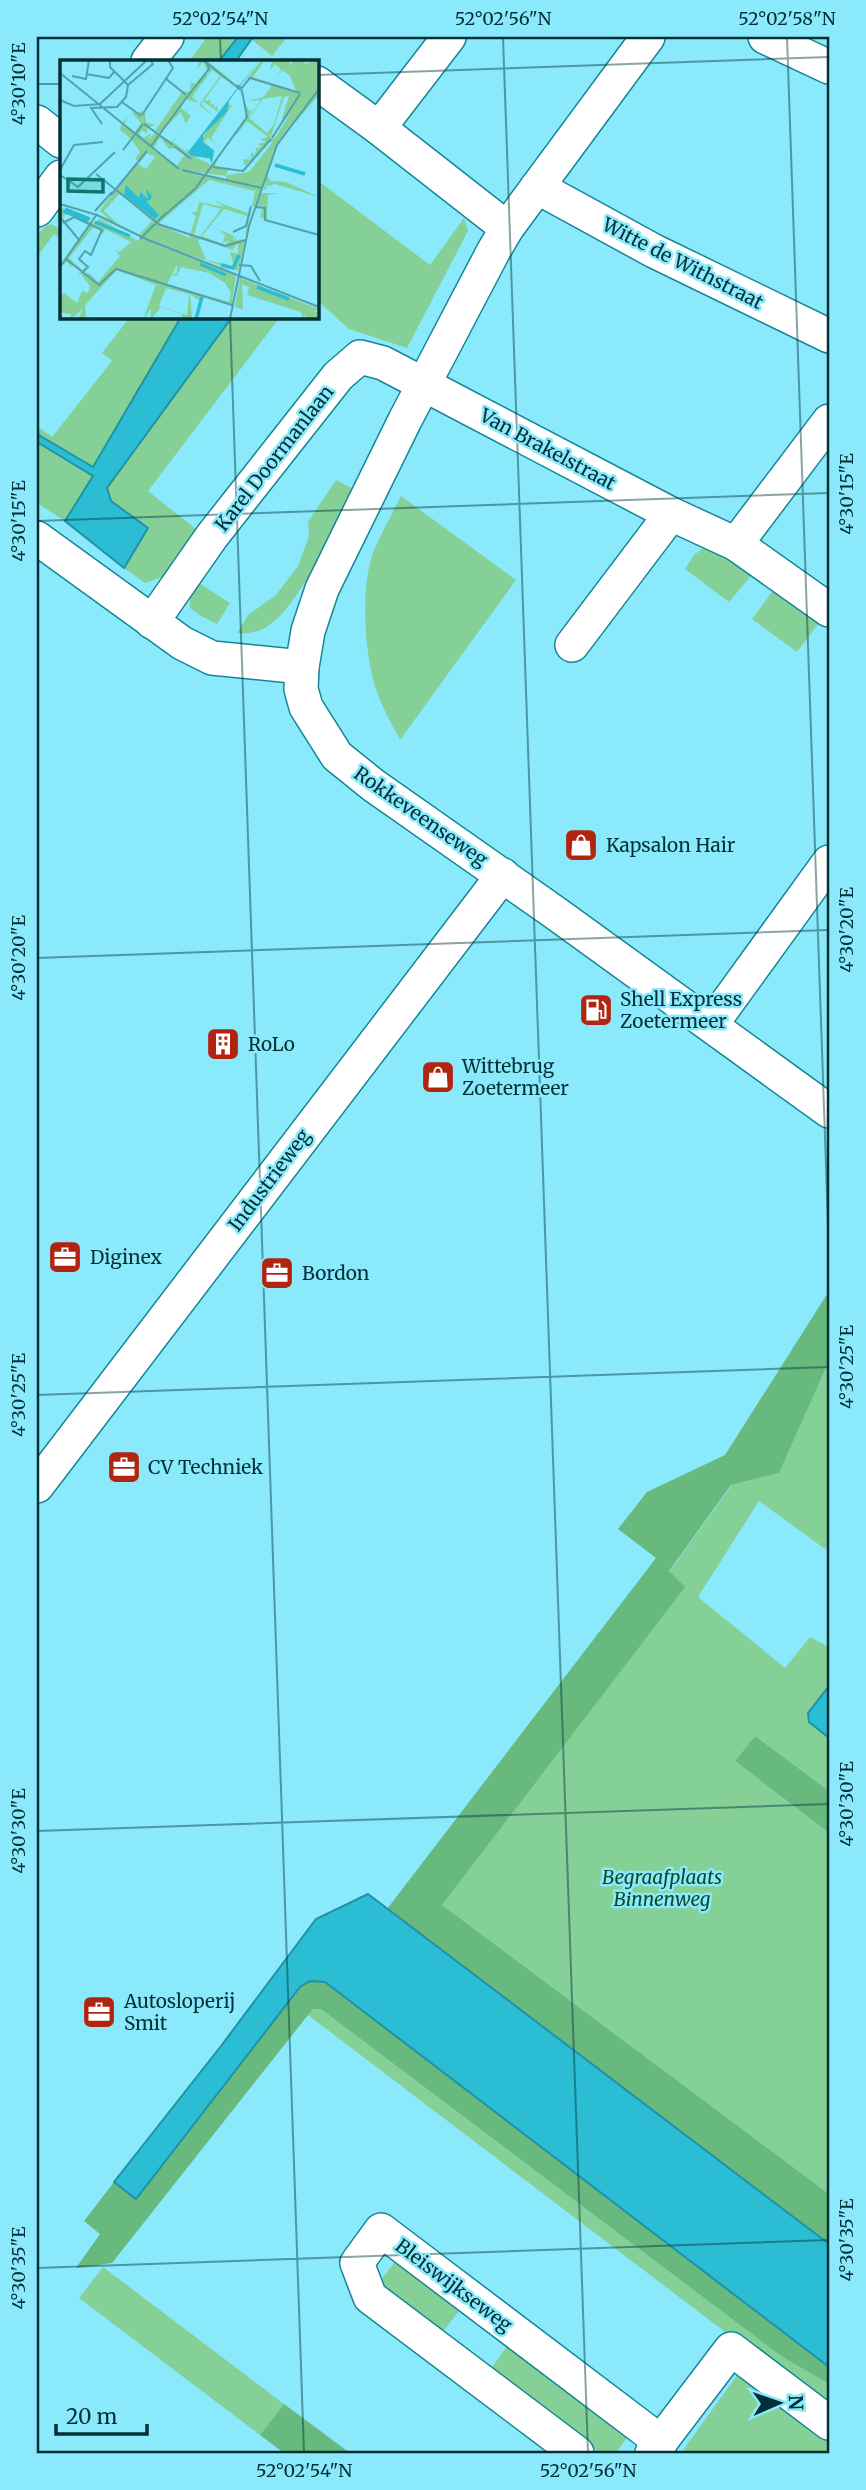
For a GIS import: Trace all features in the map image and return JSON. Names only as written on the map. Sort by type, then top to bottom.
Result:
[{"type":"street","points":[[149,60],[167,37]]},
{"type":"street","points":[[379,128],[449,37]]},
{"type":"street","points":[[37,538],[182,643],[212,658],[302,667],[307,631],[322,589],[507,228],[648,37]]},
{"type":"street","points":[[765,37],[829,67]]},
{"type":"street","points":[[318,84],[507,228]]},
{"type":"street","points":[[37,122],[60,140]]},
{"type":"street","points":[[37,210],[60,178]]},
{"type":"street","name":"Witte de Withstraat","points":[[537,187],[654,251],[829,336]]},
{"type":"street","name":"Karel Doormanlaan","points":[[152,622],[212,536],[338,376],[360,357],[383,363],[425,384]]},
{"type":"street","name":"Van Brakelstraat","points":[[425,384],[671,514],[736,544],[829,610]]},
{"type":"street","points":[[736,544],[829,421]]},
{"type":"street","points":[[572,645],[671,514]]},
{"type":"street","name":"Rokkeveenseweg","points":[[302,667],[301,689],[306,707],[337,756],[373,785],[503,875],[829,1111]]},
{"type":"street","points":[[711,1025],[829,862]]},
{"type":"street","name":"Industrieweg","points":[[37,1486],[503,875]]},
{"type":"street","name":"Bleiswijkseweg","points":[[577,2453],[370,2297],[357,2263],[381,2231],[657,2448],[731,2349],[829,2423]]},
{"type":"green space","points":[[207,37],[230,37],[235,40],[220,60],[190,60]]},
{"type":"green space","points":[[287,37],[272,56],[251,39]]},
{"type":"green space","points":[[318,181],[430,265],[464,218],[468,231],[407,348],[349,329],[318,301]]},
{"type":"green space","points":[[51,224],[60,228],[60,239],[54,234],[37,257],[39,233]]},
{"type":"green space","points":[[129,318],[180,318],[93,467],[37,434],[37,426],[52,437],[112,361],[102,353]]},
{"type":"green space","points":[[231,318],[279,318],[148,491],[196,529],[162,577],[145,583],[124,568],[148,528],[111,501],[107,489]]},
{"type":"green space","points":[[37,442],[94,476],[65,521],[37,503]]},
{"type":"green space","points":[[336,480],[353,489],[302,587],[290,605],[263,629],[237,633],[248,615],[276,595],[298,566],[309,536],[308,522]]},
{"type":"green space","points":[[401,496],[516,580],[400,740],[374,684],[367,645],[365,612],[367,579],[374,550]]},
{"type":"green space","points":[[712,542],[755,571],[729,602],[685,569],[694,555]]},
{"type":"green space","points":[[199,583],[230,603],[217,624],[190,608],[190,596]]},
{"type":"green space","points":[[777,585],[822,619],[797,652],[752,619]]},
{"type":"green space","points":[[829,1291],[829,1361],[779,1473],[731,1485],[669,1571],[685,1587],[442,1905],[829,2194],[829,2244],[387,1909],[656,1558],[618,1529],[647,1492],[725,1455]]},
{"type":"green space","name":"Begraafplaats Binnenweg","points":[[829,1361],[829,1546],[825,1549],[759,1501],[698,1597],[785,1668],[810,1637],[829,1647],[829,1686],[808,1713],[809,1723],[829,1738],[829,1791],[755,1736],[735,1761],[829,1833],[829,2194],[442,1905],[684,1587],[669,1572],[732,1485],[779,1473]]},
{"type":"green space","points":[[755,1736],[829,1791],[829,1833],[735,1761]]},
{"type":"green space","points":[[310,1981],[325,1982],[810,2352],[829,2367],[829,2384],[781,2356],[321,2009],[313,2009],[308,2015],[112,2263],[76,2268],[100,2234],[84,2221],[114,2182],[136,2199],[300,1986]]},
{"type":"green space","points":[[313,2009],[321,2009],[781,2356],[829,2384],[829,2411],[308,2015]]},
{"type":"green space","points":[[397,2259],[462,2307],[442,2333],[377,2285]]},
{"type":"green space","points":[[103,2267],[284,2404],[260,2435],[79,2298]]},
{"type":"green space","points":[[508,2345],[629,2435],[616,2453],[600,2453],[489,2371]]},
{"type":"green space","points":[[743,2367],[829,2432],[829,2453],[681,2453]]},
{"type":"green space","points":[[284,2404],[350,2453],[284,2453],[260,2435]]},
{"type":"water","points":[[238,37],[253,37],[237,60],[220,60]]},
{"type":"water","points":[[180,318],[231,318],[107,488],[111,501],[148,528],[124,568],[65,521],[93,476],[37,442],[37,434],[93,467]]},
{"type":"water","points":[[829,1686],[829,1738],[809,1722],[808,1713]]},
{"type":"water","points":[[368,1894],[829,2244],[829,2367],[325,1982],[310,1981],[300,1987],[136,2199],[114,2182],[316,1919]]},
{"type":"place","name":"Kapsalon Hair","points":[[581,845]]},
{"type":"place","name":"Shell Express Zoetermeer","points":[[596,1010]]},
{"type":"place","name":"RoLo","points":[[223,1044]]},
{"type":"place","name":"Wittebrug Zoetermeer","points":[[438,1077]]},
{"type":"place","name":"Diginex","points":[[65,1257]]},
{"type":"place","name":"Bordon","points":[[277,1273]]},
{"type":"place","name":"CV Techniek","points":[[124,1467]]},
{"type":"place","name":"Autosloperij Smit","points":[[99,2012]]}]
